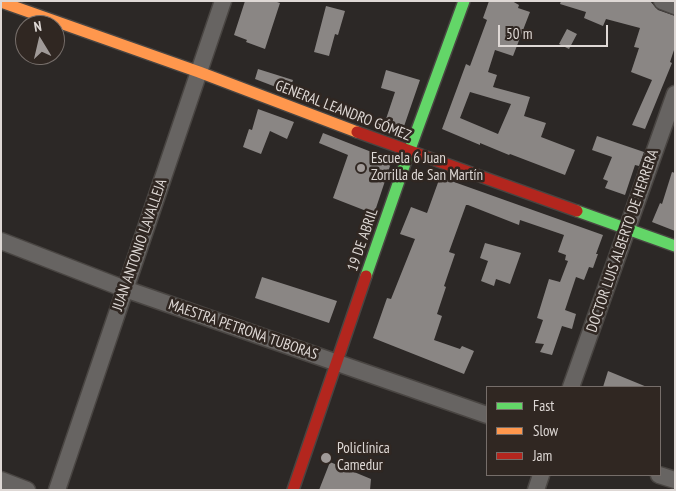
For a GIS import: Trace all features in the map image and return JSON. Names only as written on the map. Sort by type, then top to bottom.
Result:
[{"type":"street","name":"JUAN ANTONIO LAVALLEJA","points":[[57,490],[223,1]]},
{"type":"street","name":"19 DE ABRIL","points":[[293,490],[409,152],[464,1]]},
{"type":"street","points":[[662,1],[675,6]]},
{"type":"street","name":"GENERAL LEANDRO GÓMEZ","points":[[1,2],[199,72],[409,152],[675,246]]},
{"type":"street","name":"DOCTOR LUIS ALBERTO DE HERRERA","points":[[571,386],[675,94]]},
{"type":"street","name":"MAESTRA PETRONA TUBORAS","points":[[1,241],[125,289],[486,415]]},
{"type":"street","points":[[536,490],[541,476]]},
{"type":"street","points":[[661,476],[675,480]]},
{"type":"street","points":[[1,480],[27,490]]},
{"type":"building","points":[[245,1],[274,1],[280,3],[265,49],[234,35]]},
{"type":"building","points":[[489,1],[512,1],[519,5],[518,8],[530,12],[513,56],[495,50],[488,72],[497,75],[493,87],[530,97],[524,116],[546,123],[541,137],[575,150],[565,175],[480,143],[480,145],[442,129],[466,64],[470,66],[487,20],[483,18]],"holes":[[[470,92],[511,104],[498,134],[460,118]]]},
{"type":"building","points":[[561,1],[650,1],[658,10],[675,16],[675,47],[670,62],[672,63],[645,129],[632,125],[652,80],[631,72],[639,48],[634,47],[640,28],[606,19],[603,26],[584,18],[586,12],[560,4]]},
{"type":"building","points":[[326,6],[345,11],[338,35],[335,34],[329,56],[314,52]]},
{"type":"building","points":[[567,29],[577,34],[569,49],[559,44]]},
{"type":"building","points":[[258,69],[293,80],[289,92],[255,79]]},
{"type":"building","points":[[386,70],[420,80],[401,135],[383,128],[395,92],[381,88]]},
{"type":"building","points":[[258,109],[294,122],[287,139],[270,131],[261,154],[243,147],[249,129],[252,130]]},
{"type":"building","points":[[323,133],[392,160],[374,214],[333,198],[348,155],[319,143]]},
{"type":"building","points":[[597,136],[644,152],[639,166],[635,165],[625,195],[605,188],[608,181],[603,179],[612,157],[592,150]]},
{"type":"building","points":[[672,172],[675,173],[675,231],[652,222],[660,203],[662,204]]},
{"type":"building","points":[[440,177],[603,235],[593,268],[589,267],[584,280],[576,277],[565,310],[576,314],[572,329],[562,326],[552,355],[540,352],[544,344],[535,343],[543,320],[537,318],[549,279],[560,282],[568,261],[565,260],[566,255],[558,252],[564,235],[520,220],[519,225],[468,205],[466,205],[449,252],[455,254],[437,314],[442,316],[434,340],[460,349],[462,346],[474,351],[464,374],[373,338],[387,298],[391,299],[415,239],[400,234],[411,207],[427,213]]},
{"type":"building","points":[[485,243],[521,253],[510,284],[496,279],[494,286],[481,281],[488,261],[480,258]]},
{"type":"building","points":[[262,277],[337,301],[329,323],[255,298]]},
{"type":"building","points":[[608,371],[645,386],[603,386]]},
{"type":"building","points":[[330,462],[371,479],[370,490],[319,490]]},
{"type":"traffic: fast","points":[[366,276],[464,1]]},
{"type":"traffic: fast","points":[[577,211],[675,246]]},
{"type":"traffic: slow","points":[[1,2],[199,72],[357,132]]},
{"type":"traffic: jam","points":[[357,132],[577,211]]},
{"type":"traffic: jam","points":[[293,490],[366,276]]},
{"type":"place","name":"Escuela 6 Juan Zorrilla de San Martín","points":[[361,168]]},
{"type":"place","name":"Policlínica Camedur","points":[[326,458]]}]
